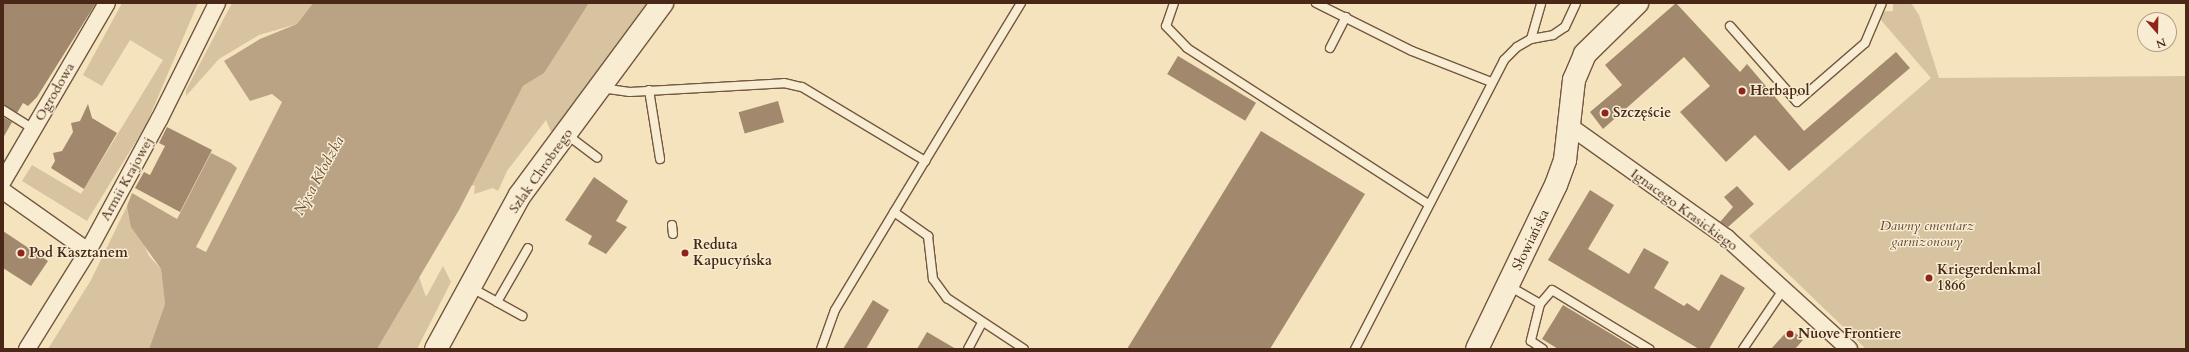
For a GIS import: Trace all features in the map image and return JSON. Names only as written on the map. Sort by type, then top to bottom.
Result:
[{"type":"main road","name":"Szlak Chrobrego","points":[[436,349],[468,286],[520,196],[662,3]]},
{"type":"main road","name":"Słowiańska","points":[[1477,349],[1509,286],[1554,190],[1565,160],[1574,80],[1585,54],[1637,3]]},
{"type":"street","name":"Ogrodowa","points":[[3,181],[107,3]]},
{"type":"street","name":"Armii Krajowej","points":[[27,349],[88,251],[160,118],[217,3]]},
{"type":"street","name":"Ignacego Krasickiego","points":[[1568,125],[1727,238],[1849,349]]},
{"type":"street","points":[[3,191],[88,251]]},
{"type":"lane","points":[[821,349],[835,310],[1020,3]]},
{"type":"lane","points":[[1174,3],[1166,26],[1187,48],[1427,203]]},
{"type":"lane","points":[[1316,3],[1329,5],[1346,17],[1412,51],[1491,82]]},
{"type":"lane","points":[[1531,39],[1541,3]]},
{"type":"lane","points":[[1355,349],[1427,203],[1504,60],[1531,39],[1553,35],[1565,27],[1576,3]]},
{"type":"lane","points":[[1730,26],[1798,102],[1865,43],[1882,3]]},
{"type":"lane","points":[[1330,48],[1346,17]]},
{"type":"lane","points":[[600,87],[616,92],[784,83],[802,87],[925,161]]},
{"type":"lane","points":[[649,90],[660,158]]},
{"type":"lane","points":[[3,110],[33,129]]},
{"type":"lane","points":[[566,134],[597,157]]},
{"type":"lane","points":[[894,212],[928,236],[933,279],[947,298],[982,323],[1024,349]]},
{"type":"lane","points":[[672,225],[673,234]]},
{"type":"lane","points":[[497,302],[528,248]]},
{"type":"lane","points":[[468,286],[522,316]]},
{"type":"lane","points":[[1509,286],[1540,304]]},
{"type":"lane","points":[[1544,349],[1531,341],[1540,304],[1552,290],[1649,349]]},
{"type":"lane","points":[[1743,349],[1783,290]]},
{"type":"lane","points":[[968,349],[982,323]]},
{"type":"green space","points":[[122,3],[198,3],[146,125],[87,221],[22,181],[32,165],[81,194],[163,60],[130,40],[102,86],[83,75]]},
{"type":"green space","points":[[232,3],[313,3],[297,24],[259,35],[219,59],[186,96],[186,90]]},
{"type":"green space","points":[[589,3],[649,3],[562,122],[551,132],[546,120],[507,171],[498,191],[493,188],[474,194],[475,186],[470,185],[523,86],[544,72]]},
{"type":"green space","name":"Dawny cmentarz garnizonowy","points":[[1893,3],[1911,3],[1919,15],[1939,78],[2186,76],[2186,349],[1866,349],[1749,236],[1931,78],[1874,12],[1893,11]]},
{"type":"green space","points":[[127,206],[149,256],[161,269],[165,304],[149,349],[48,349],[91,280]]},
{"type":"green space","points":[[443,266],[451,282],[417,349],[377,349],[419,277],[426,297]]},
{"type":"water","name":"Nysa Kłodzka","points":[[313,3],[589,3],[544,73],[523,86],[459,210],[377,349],[149,349],[165,304],[161,269],[131,227],[127,206],[132,193],[177,219],[211,153],[231,163],[237,168],[196,247],[206,252],[282,102],[272,94],[250,101],[224,61],[260,39],[297,24]]},
{"type":"building","points":[[3,3],[96,3],[37,97],[28,106],[23,103],[17,113],[3,105]]},
{"type":"building","name":"Herbapol","points":[[1676,3],[1740,72],[1747,64],[1804,131],[1896,52],[1910,68],[1789,171],[1755,135],[1726,162],[1680,112],[1710,86],[1684,57],[1603,129],[1590,112],[1622,85],[1605,65]]},
{"type":"building","points":[[1178,56],[1256,103],[1245,121],[1167,74]]},
{"type":"building","points":[[778,101],[784,122],[745,133],[739,112]]},
{"type":"building","points":[[88,104],[92,118],[117,133],[84,189],[51,168],[55,161],[53,153],[62,151],[73,132],[71,123],[80,121]]},
{"type":"building","points":[[3,117],[12,122],[3,138]]},
{"type":"building","points":[[167,127],[212,150],[180,212],[135,188],[144,172],[150,175],[165,146],[159,143]]},
{"type":"building","points":[[1261,131],[1365,194],[1270,349],[1127,349]]},
{"type":"building","points":[[594,177],[628,201],[616,221],[627,227],[606,254],[588,244],[592,236],[565,220]]},
{"type":"building","points":[[1737,186],[1754,204],[1728,227],[1720,222],[1733,207],[1724,197]]},
{"type":"building","points":[[1590,190],[1614,205],[1588,249],[1629,274],[1644,248],[1669,262],[1654,288],[1684,306],[1687,303],[1699,311],[1721,274],[1745,288],[1709,349],[1699,349],[1548,260]]},
{"type":"building","points":[[3,231],[48,261],[31,286],[3,268]]},
{"type":"building","points":[[873,300],[889,310],[866,349],[843,349]]},
{"type":"building","points":[[1563,305],[1636,349],[1558,349],[1542,339]]},
{"type":"building","name":"Nuove Frontiere","points":[[1790,328],[1803,340],[1795,349],[1771,349]]},
{"type":"building","points":[[927,332],[956,349],[917,349]]},
{"type":"place","name":"Herbapol","points":[[1742,91]]},
{"type":"place","name":"Szczęście","points":[[1605,113]]},
{"type":"place","name":"Pod Kasztanem","points":[[21,253]]},
{"type":"place","name":"Reduta Kapucyńska","points":[[685,253]]},
{"type":"place","name":"Kriegerdenkmal 1866","points":[[1929,278]]},
{"type":"place","name":"Nuove Frontiere","points":[[1790,334]]}]
